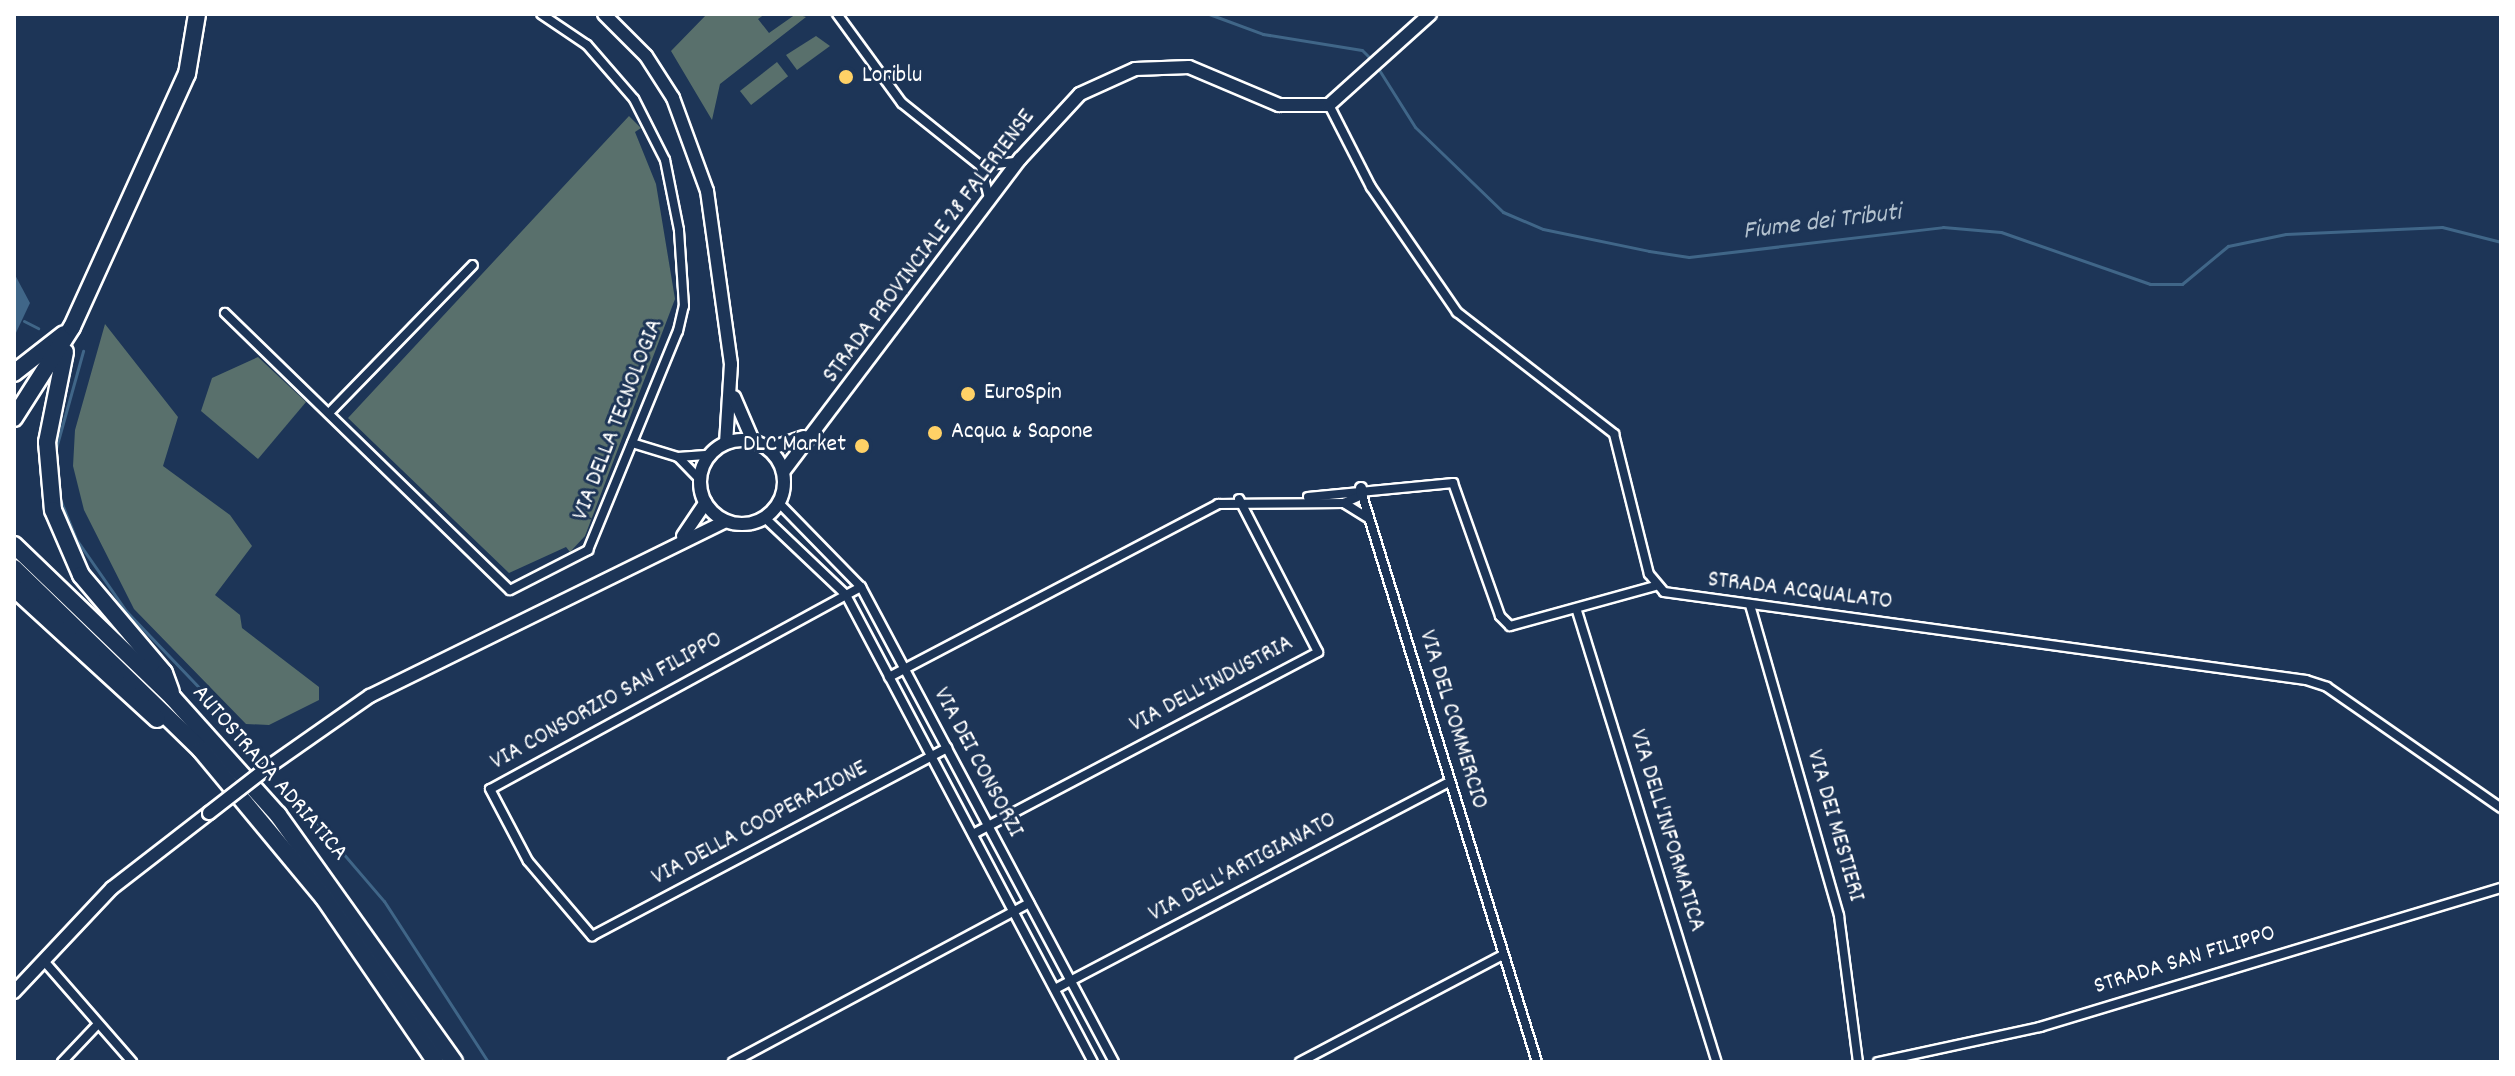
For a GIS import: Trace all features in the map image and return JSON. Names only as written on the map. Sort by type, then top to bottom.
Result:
[{"type":"highway","points":[[14,418],[72,327],[187,74],[197,14]]},
{"type":"highway","points":[[14,373],[72,327]]},
{"type":"highway","points":[[72,327],[47,442],[53,510],[81,575],[164,673],[173,698]]},
{"type":"highway","name":"AUTOSTRADA ADRIATICA","points":[[14,545],[173,698],[338,891],[454,1062]]},
{"type":"highway","name":"AUTOSTRADA ADRIATICA","points":[[14,568],[201,750],[324,898],[436,1062]]},
{"type":"highway","points":[[14,588],[132,700],[201,750]]},
{"type":"main road","points":[[604,14],[646,56],[694,145],[716,239],[733,394],[726,443]]},
{"type":"main road","points":[[1329,105],[1358,84],[1430,14]]},
{"type":"main road","name":"STRADA PROVINCIALE 28 FALERIENSE","points":[[783,472],[804,437],[854,385],[1020,159],[1080,94],[1135,69],[1189,67],[1279,105],[1329,105]]},
{"type":"main road","points":[[733,394],[753,441]]},
{"type":"main road","name":"STRADA PROVINCIALE 28 FALERIENSE","points":[[769,449],[804,437]]},
{"type":"main road","points":[[14,992],[112,888],[267,768],[370,696],[622,577],[681,539],[725,521],[765,518],[779,503],[783,472],[769,449],[753,441],[726,443],[709,455],[700,480],[705,503],[725,521]]},
{"type":"main road","points":[[681,539],[705,503]]},
{"type":"street","name":"VIA DELLA TECNOLOGIA","points":[[225,313],[510,590],[588,550],[684,306],[674,192],[651,127],[615,73],[541,14]]},
{"type":"street","points":[[837,14],[913,115],[981,166],[1008,176]]},
{"type":"street","points":[[1298,499],[1453,483],[1504,622],[1525,626],[1655,586],[1614,434],[1457,312],[1371,187],[1329,105]]},
{"type":"street","points":[[991,172],[1020,159]]},
{"type":"street","points":[[988,202],[991,172]]},
{"type":"street","points":[[329,413],[473,265]]},
{"type":"street","points":[[632,443],[678,457],[709,455]]},
{"type":"street","points":[[678,457],[700,480]]},
{"type":"street","points":[[1344,503],[1361,491]]},
{"type":"street","name":"VIA DEL COMMERCIO","points":[[1361,491],[1537,1062]]},
{"type":"street","points":[[889,677],[1239,499],[1344,503],[1368,519]]},
{"type":"street","name":"VIA DELL'INDUSTRIA","points":[[973,834],[1318,652],[1239,499]]},
{"type":"street","name":"VIA DEI CONSORZI","points":[[779,503],[861,587],[1112,1061]]},
{"type":"street","name":"VIA DEI CONSORZI","points":[[765,518],[846,595],[1093,1062]]},
{"type":"street","name":"STRADA ACQUALATO","points":[[1655,586],[1675,596],[2306,680],[2327,687],[2501,808]]},
{"type":"street","name":"VIA CONSORZIO SAN FILIPPO","points":[[592,936],[528,861],[490,789],[861,587]]},
{"type":"street","name":"VIA DEI MESTIERI","points":[[1750,605],[1839,916],[1858,1062]]},
{"type":"street","name":"VIA DELL'INFORMATICA","points":[[1577,611],[1717,1062]]},
{"type":"street","name":"VIA DELLA COOPERAZIONE","points":[[592,936],[947,748]]},
{"type":"street","name":"VIA DELL'ARTIGIANATO","points":[[1055,989],[1450,782]]},
{"type":"street","name":"STRADA SAN FILIPPO","points":[[1878,1062],[2040,1027],[2501,888]]},
{"type":"street","points":[[733,1062],[1029,903]]},
{"type":"street","points":[[1300,1062],[1503,955]]},
{"type":"street","points":[[44,961],[132,1062]]},
{"type":"street","points":[[62,1062],[98,1024]]},
{"type":"green space","points":[[707,14],[765,14],[758,19],[769,33],[796,14],[806,17],[720,84],[712,120],[671,51]]},
{"type":"green space","points":[[816,36],[830,46],[797,70],[786,55]]},
{"type":"green space","points":[[777,62],[788,76],[751,105],[740,91]]},
{"type":"green space","points":[[629,116],[641,128],[635,132],[656,184],[675,299],[585,536],[570,552],[566,547],[509,573],[348,418]]},
{"type":"green space","points":[[105,324],[178,417],[163,466],[230,515],[252,546],[215,595],[240,615],[242,628],[319,687],[319,700],[269,725],[246,724],[134,609],[84,510],[73,466],[75,430]]},
{"type":"green space","points":[[258,357],[306,402],[258,459],[201,411],[212,378]]},
{"type":"water","points":[[14,273],[30,303],[14,337]]},
{"type":"waterway","name":"Fiume dei Tributi","points":[[1209,14],[1263,34],[1362,50],[1371,59]]},
{"type":"waterway","name":"Fiume dei Tributi","points":[[1376,65],[1415,127],[1503,212],[1543,229],[1649,251],[1689,257],[1943,227],[2001,232],[2150,284],[2182,284],[2228,246],[2286,234],[2442,227],[2501,242]]},
{"type":"waterway","points":[[24,321],[38,328]]},
{"type":"waterway","points":[[56,448],[83,351]]},
{"type":"waterway","points":[[60,499],[76,539],[126,611],[210,699]]},
{"type":"waterway","points":[[287,788],[384,901],[488,1062]]},
{"type":"place","name":"Loriblu","points":[[846,77]]},
{"type":"place","name":"EuroSpin","points":[[968,394]]},
{"type":"place","name":"Acqua & Sapone","points":[[935,433]]},
{"type":"place","name":"DLC Market","points":[[862,446]]}]
